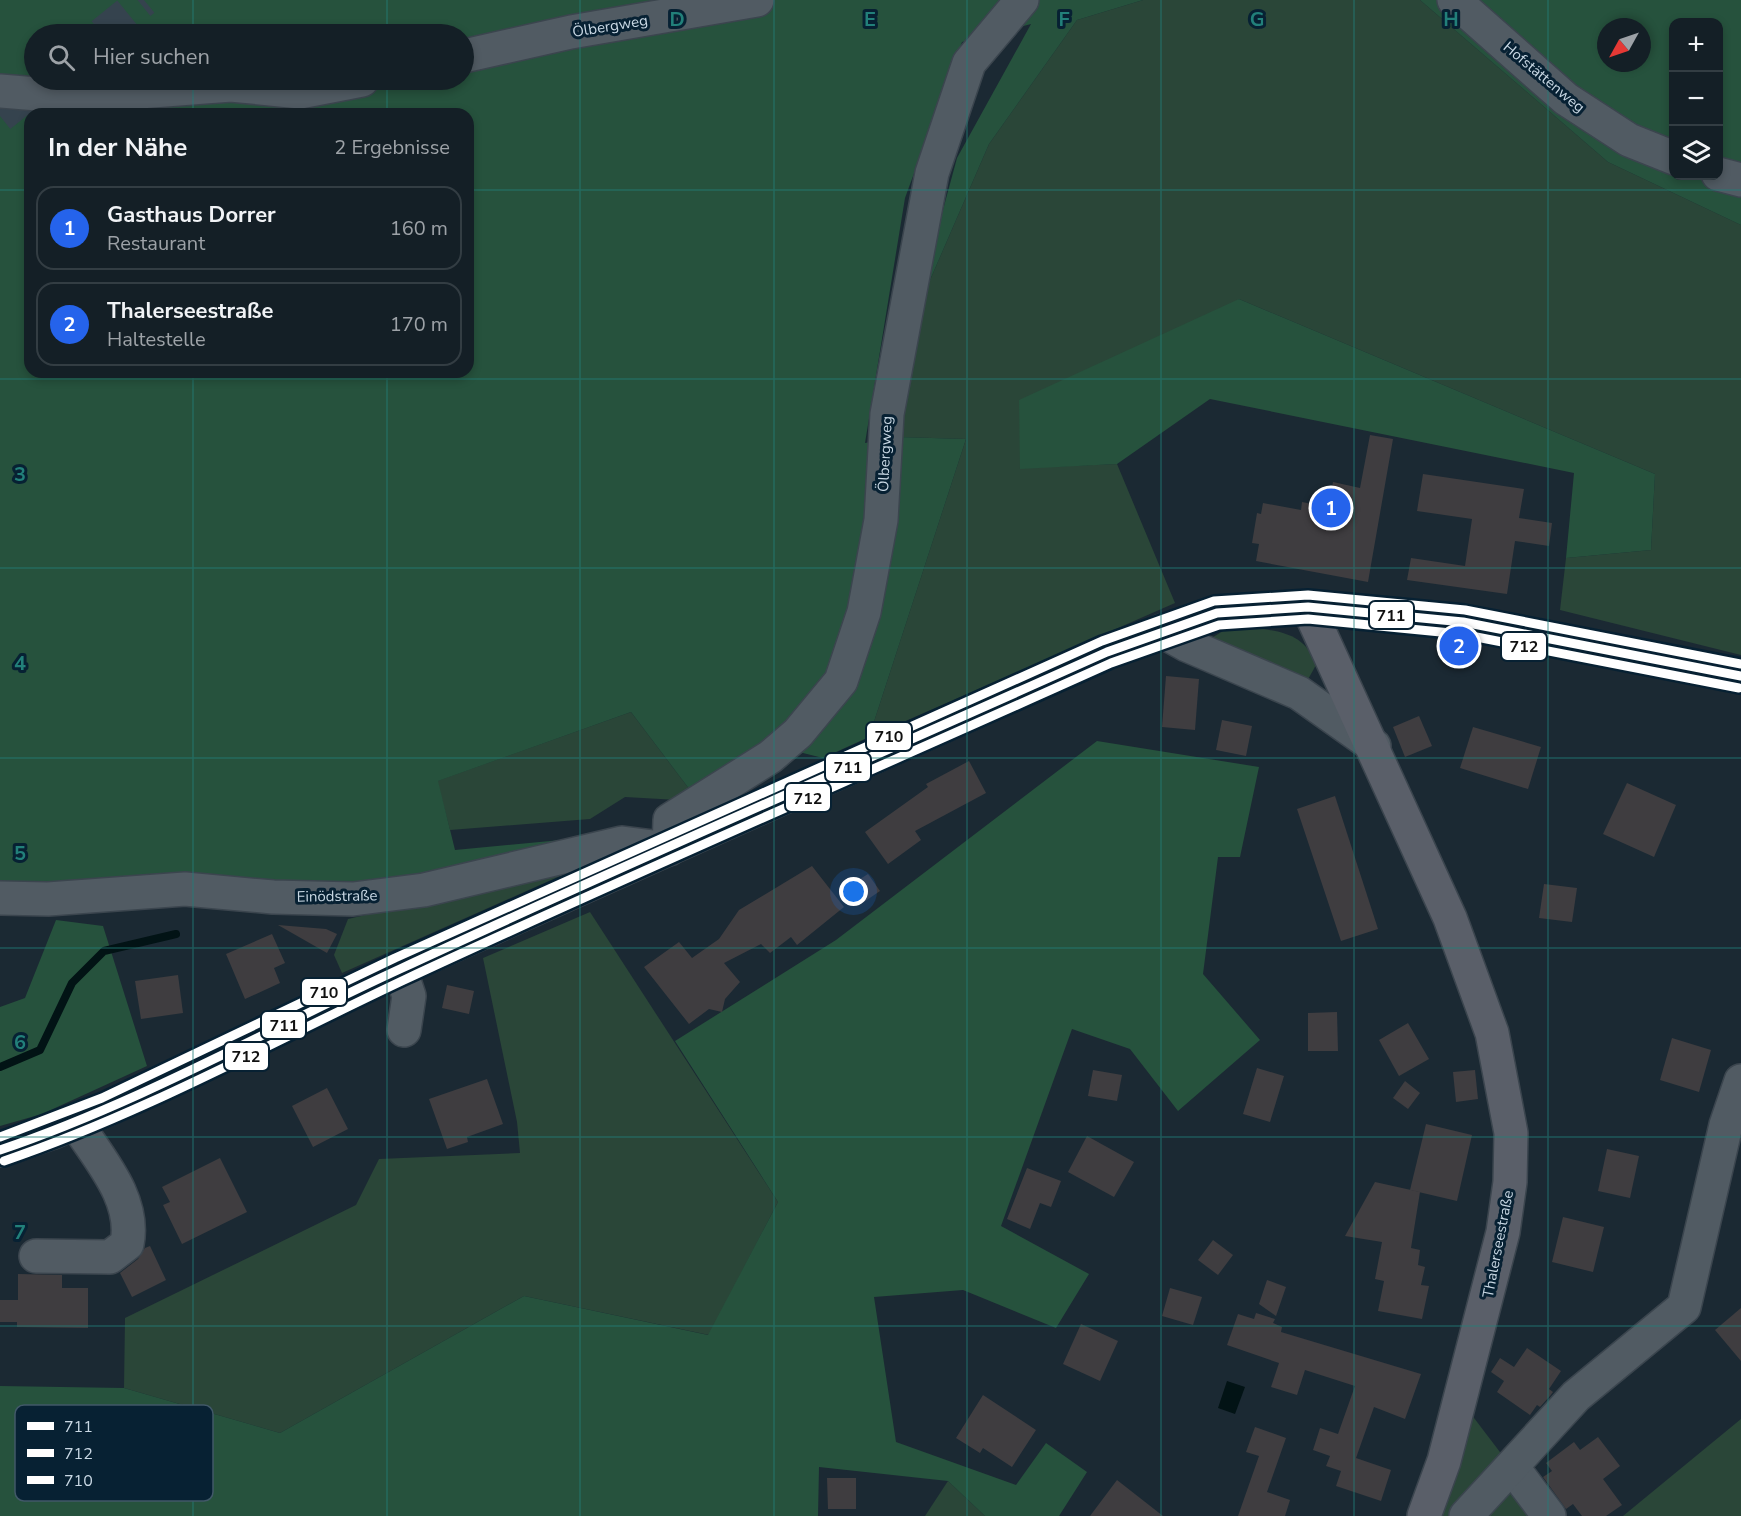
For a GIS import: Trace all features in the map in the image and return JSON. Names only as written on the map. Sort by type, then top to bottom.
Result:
[{"type":"main road","points":[[0,1149],[75,1123],[400,969],[1097,656],[1217,613],[1308,607],[1463,622],[1741,676]]},
{"type":"main road","name":"Thalerseestraße","points":[[1308,607],[1374,746],[1450,918],[1492,1033],[1511,1133],[1510,1182],[1503,1233],[1444,1461],[1425,1516]]},
{"type":"street","name":"Ölbergweg","points":[[474,54],[571,32],[676,16],[757,0]]},
{"type":"street","name":"Ölbergweg","points":[[669,849],[670,820],[770,757],[798,733],[841,681],[864,612],[881,520],[886,414],[932,173],[969,63],[1022,0]]},
{"type":"street","name":"Hofstättenweg","points":[[1454,0],[1566,99],[1629,140],[1669,157]]},
{"type":"street","points":[[0,91],[74,97],[166,90]]},
{"type":"street","points":[[280,90],[300,92],[310,90]]},
{"type":"street","points":[[1723,175],[1741,180]]},
{"type":"street","points":[[1162,631],[1187,645],[1299,693],[1374,746]]},
{"type":"street","name":"Einödstraße","points":[[0,898],[32,899],[185,889],[273,897],[353,899],[424,890],[622,843],[669,849]]},
{"type":"street","points":[[400,969],[409,996],[404,1030]]},
{"type":"street","points":[[1466,1516],[1513,1468],[1576,1396],[1684,1306],[1726,1125],[1741,1081]]},
{"type":"street","points":[[36,1256],[110,1257],[127,1244],[130,1229],[123,1197],[75,1123]]},
{"type":"street","points":[[1513,1468],[1549,1516]]},
{"type":"green space","points":[[0,0],[1143,0],[1077,20],[989,144],[914,317],[957,158],[1031,24],[962,42],[905,198],[865,443],[898,437],[966,439],[869,737],[823,758],[763,743],[693,794],[631,712],[438,781],[455,850],[603,836],[356,890],[0,890]]},
{"type":"green space","points":[[1143,0],[1420,0],[1608,162],[1741,225],[1741,655],[1560,610],[1566,558],[1651,550],[1655,474],[1239,299],[1020,468],[1117,464],[1175,603],[869,737],[966,439],[898,437],[914,317],[989,144],[1077,20]]},
{"type":"green space","points":[[1420,0],[1741,0],[1741,225],[1608,162]]},
{"type":"green space","points":[[1239,299],[1655,474],[1651,550],[1566,558],[1574,473],[1210,399],[1117,464],[1020,469],[1019,400]]},
{"type":"green space","points":[[1257,628],[1277,631],[1293,637],[1306,648],[1316,665],[1306,683],[1210,639],[1223,631]]},
{"type":"green space","points":[[631,712],[693,794],[678,800],[625,797],[590,819],[450,830],[437,781]]},
{"type":"green space","points":[[1097,741],[1259,767],[1240,857],[1218,857],[1203,974],[1260,1040],[1178,1111],[1130,1049],[1072,1029],[1001,1226],[1089,1274],[1056,1328],[963,1290],[874,1297],[896,1442],[1016,1485],[1046,1443],[1087,1472],[1059,1516],[985,1516],[948,1481],[819,1467],[818,1516],[0,1516],[0,1386],[124,1388],[183,1405],[15,1405],[15,1501],[213,1501],[213,1414],[280,1433],[524,1296],[708,1335],[778,1202],[675,1041],[836,940]]},
{"type":"green space","points":[[587,864],[342,973],[334,955],[348,919]]},
{"type":"green space","points":[[590,912],[778,1202],[709,1335],[524,1296],[280,1433],[213,1414],[213,1405],[183,1405],[124,1388],[125,1318],[356,1205],[379,1159],[520,1153],[517,1122],[483,958]]},
{"type":"green space","points":[[56,920],[103,926],[147,1066],[42,1114],[0,1126],[0,1007],[25,998]]},
{"type":"green space","points":[[1471,1414],[1506,1460],[1458,1516],[1437,1516]]},
{"type":"green space","points":[[1741,1419],[1741,1516],[1623,1516]]},
{"type":"green space","points":[[948,1481],[985,1516],[925,1516]]},
{"type":"green space","points":[[1507,1487],[1541,1516],[1476,1516]]},
{"type":"shaded area","points":[[1227,1381],[1245,1387],[1235,1414],[1218,1408]]},
{"type":"building","points":[[1370,435],[1393,439],[1368,582],[1256,561],[1259,544],[1252,543],[1257,513],[1261,514],[1263,503],[1301,510],[1302,502],[1328,507],[1333,482],[1360,488]]},
{"type":"building","points":[[1423,474],[1524,489],[1519,518],[1552,523],[1549,546],[1515,541],[1507,594],[1407,580],[1411,558],[1465,566],[1472,519],[1417,511]]},
{"type":"building","points":[[1166,676],[1199,679],[1195,730],[1162,727]]},
{"type":"building","points":[[1419,716],[1432,746],[1405,757],[1393,727]]},
{"type":"building","points":[[1222,720],[1252,726],[1246,756],[1216,750]]},
{"type":"building","points":[[1473,727],[1541,747],[1528,789],[1460,768]]},
{"type":"building","points":[[969,761],[986,793],[915,831],[921,840],[888,864],[865,832],[928,787],[926,784]]},
{"type":"building","points":[[1627,783],[1676,805],[1654,857],[1603,834]]},
{"type":"building","points":[[1335,796],[1378,929],[1341,941],[1297,809]]},
{"type":"building","points":[[812,866],[844,907],[797,945],[791,937],[770,953],[761,944],[724,963],[740,982],[725,999],[722,1012],[709,1009],[689,1024],[644,967],[679,942],[692,958],[719,939],[739,910]]},
{"type":"building","points":[[868,874],[880,891],[861,904],[849,886]]},
{"type":"building","points":[[1544,884],[1577,888],[1572,922],[1539,918]]},
{"type":"building","points":[[278,925],[326,929],[337,934],[327,953]]},
{"type":"building","points":[[272,934],[285,963],[274,968],[280,983],[245,999],[226,954]]},
{"type":"building","points":[[178,975],[183,1013],[141,1019],[135,981]]},
{"type":"building","points":[[447,985],[474,991],[469,1014],[442,1008]]},
{"type":"building","points":[[1337,1012],[1338,1051],[1308,1051],[1308,1013]]},
{"type":"building","points":[[1408,1023],[1429,1059],[1399,1076],[1379,1040]]},
{"type":"building","points":[[1672,1038],[1711,1050],[1699,1092],[1660,1080]]},
{"type":"building","points":[[1257,1068],[1284,1076],[1270,1122],[1243,1114]]},
{"type":"building","points":[[1093,1070],[1122,1075],[1117,1101],[1088,1096]]},
{"type":"building","points":[[1475,1070],[1478,1099],[1456,1102],[1453,1072]]},
{"type":"building","points":[[487,1079],[503,1124],[467,1137],[468,1142],[447,1149],[429,1099]]},
{"type":"building","points":[[1405,1081],[1420,1093],[1408,1109],[1393,1098]]},
{"type":"building","points":[[327,1088],[348,1129],[313,1147],[292,1106]]},
{"type":"building","points":[[1426,1124],[1472,1135],[1457,1201],[1410,1190]]},
{"type":"building","points":[[1087,1136],[1134,1162],[1114,1197],[1068,1172]]},
{"type":"building","points":[[1607,1149],[1639,1156],[1630,1198],[1598,1191]]},
{"type":"building","points":[[220,1158],[247,1212],[182,1244],[163,1205],[170,1202],[162,1187]]},
{"type":"building","points":[[1027,1168],[1061,1181],[1051,1207],[1040,1203],[1030,1229],[1007,1219]]},
{"type":"building","points":[[1375,1182],[1420,1192],[1411,1248],[1420,1250],[1418,1265],[1425,1267],[1421,1285],[1429,1286],[1422,1319],[1378,1311],[1384,1281],[1375,1279],[1382,1242],[1345,1236]]},
{"type":"building","points":[[1563,1217],[1604,1227],[1593,1272],[1552,1262]]},
{"type":"building","points":[[1213,1240],[1233,1255],[1218,1275],[1198,1260]]},
{"type":"building","points":[[150,1246],[166,1280],[132,1297],[120,1273],[138,1259],[145,1248]]},
{"type":"building","points":[[18,1274],[62,1275],[62,1288],[88,1288],[88,1328],[17,1327],[17,1322],[0,1322],[0,1300],[18,1300]]},
{"type":"building","points":[[1267,1280],[1286,1287],[1276,1316],[1259,1304]]},
{"type":"building","points":[[1170,1288],[1202,1297],[1193,1325],[1162,1316]]},
{"type":"building","points":[[1741,1308],[1741,1361],[1715,1330]]},
{"type":"building","points":[[1256,1313],[1275,1319],[1273,1323],[1282,1327],[1281,1332],[1421,1374],[1405,1419],[1374,1407],[1356,1458],[1391,1470],[1381,1501],[1336,1486],[1341,1471],[1326,1466],[1330,1456],[1313,1450],[1320,1428],[1338,1434],[1355,1386],[1305,1370],[1297,1395],[1271,1387],[1279,1363],[1227,1345],[1238,1314],[1254,1319]]},
{"type":"building","points":[[1081,1324],[1118,1341],[1100,1381],[1063,1364]]},
{"type":"building","points":[[1527,1348],[1561,1371],[1549,1389],[1553,1392],[1540,1407],[1537,1405],[1530,1415],[1497,1392],[1504,1381],[1491,1372],[1500,1358],[1514,1367]]},
{"type":"building","points":[[983,1395],[1036,1430],[1012,1467],[983,1448],[980,1453],[956,1438]]},
{"type":"building","points":[[1255,1427],[1286,1438],[1267,1492],[1290,1500],[1285,1516],[1238,1516],[1259,1456],[1246,1452]]},
{"type":"building","points":[[1598,1437],[1620,1466],[1603,1479],[1622,1505],[1606,1516],[1582,1516],[1573,1504],[1566,1509],[1543,1477],[1552,1471],[1546,1463],[1574,1442],[1580,1450]]},
{"type":"building","points":[[827,1478],[856,1478],[856,1509],[828,1509]]},
{"type":"building","points":[[1117,1480],[1163,1516],[1090,1516]]},
{"type":"waterway","points":[[0,1067],[40,1050],[72,983],[104,951],[176,934]]},
{"type":"tunnel","points":[[114,24],[144,0]]},
{"type":"tunnel","points":[[0,116],[32,90]]},
{"type":"transit line","name":"710","points":[[0,1137],[102,1098],[395,958],[1102,641],[1214,601],[1308,595],[1465,610],[1741,664]]},
{"type":"transit line","name":"711","points":[[0,1150],[52,1131],[153,1088],[488,928],[1107,652],[1217,613],[1308,607],[1463,622],[1741,676]]},
{"type":"transit line","name":"712","points":[[4,1161],[106,1122],[492,939],[1111,663],[1219,625],[1308,619],[1461,634],[1739,688]]},
{"type":"place","name":"Gasthaus Dorrer","points":[[1331,508]]},
{"type":"place","name":"Thalerseestraße","points":[[1459,646]]}]
